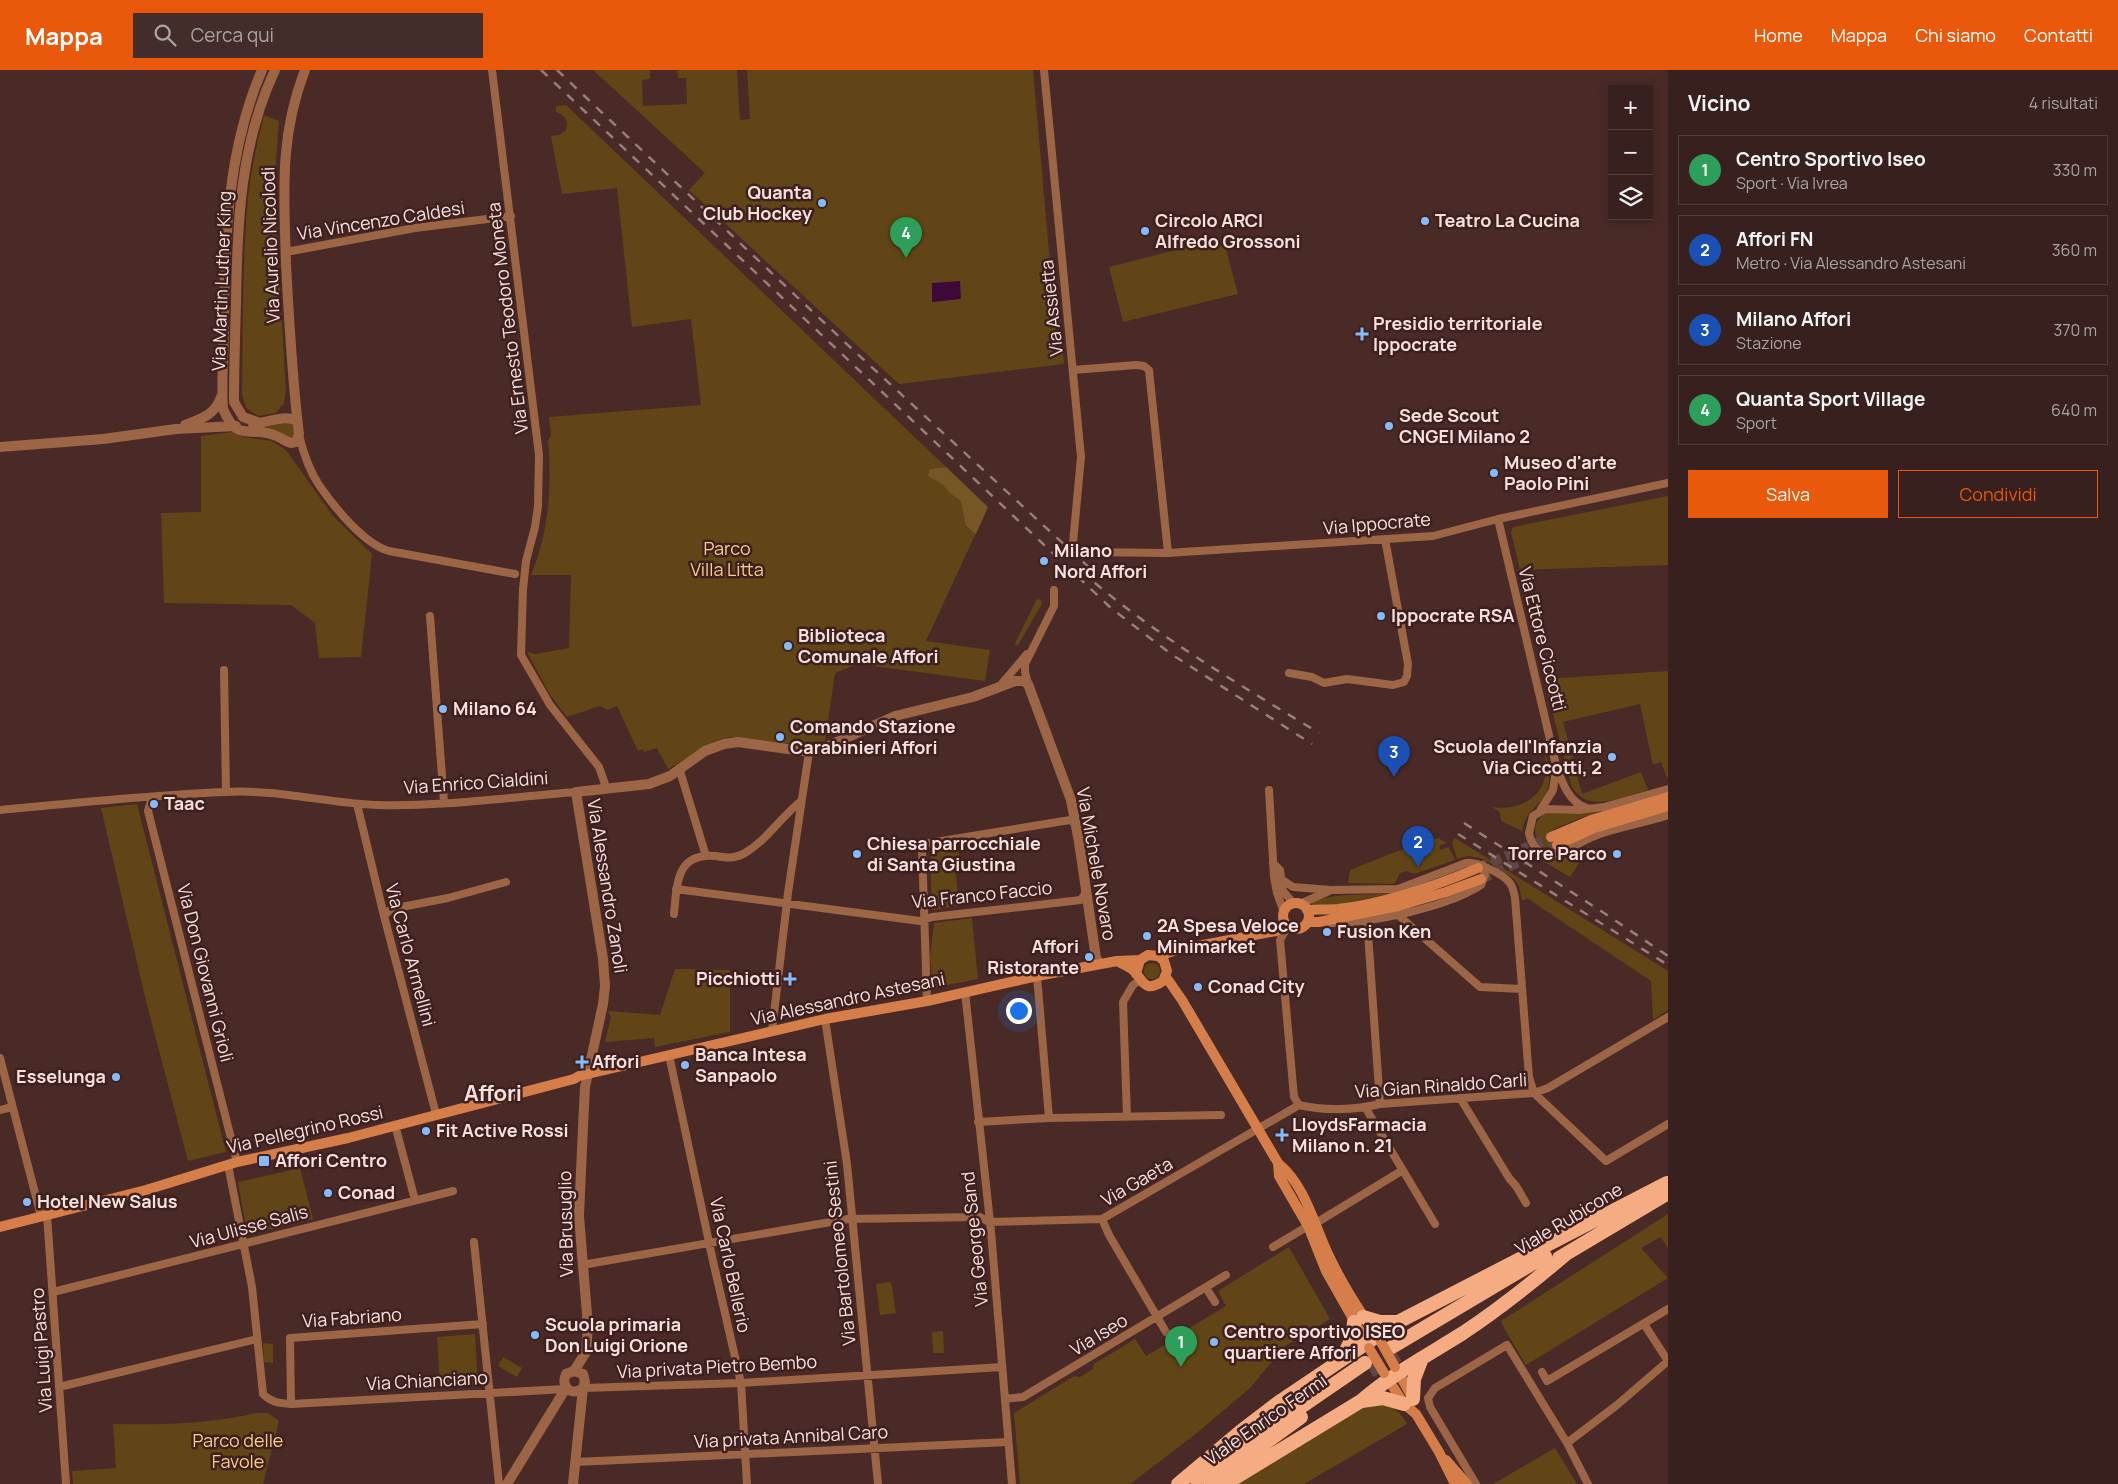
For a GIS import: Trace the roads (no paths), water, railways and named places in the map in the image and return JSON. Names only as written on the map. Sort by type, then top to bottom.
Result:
[{"type":"highway","name":"Viale Rubicone","points":[[1492,1292],[1566,1254],[1668,1186]]},
{"type":"highway","name":"Viale Rubicone","points":[[1492,1292],[1668,1186]]},
{"type":"highway","points":[[1178,1484],[1241,1431],[1341,1359],[1353,1337],[1358,1319],[1398,1322],[1668,1186]]},
{"type":"highway","points":[[1225,1484],[1361,1401],[1384,1398],[1408,1402],[1422,1358],[1491,1313],[1566,1254]]},
{"type":"highway","points":[[1385,1354],[1492,1292]]},
{"type":"highway","points":[[1361,1401],[1385,1354],[1398,1322]]},
{"type":"highway","points":[[1341,1359],[1385,1354],[1422,1358]]},
{"type":"highway","name":"Viale Enrico Fermi","points":[[1189,1484],[1320,1392],[1368,1367],[1209,1484]]},
{"type":"main road","points":[[1668,797],[1591,820],[1554,841],[1668,806]]},
{"type":"main road","points":[[1300,906],[1340,908],[1395,898],[1443,883],[1480,867]]},
{"type":"main road","name":"Via Alessandro Astesani","points":[[1286,921],[1298,928],[1305,926],[1308,922],[1319,922],[1415,902],[1481,879]]},
{"type":"main road","name":"Via Alessandro Astesani","points":[[588,1074],[825,1019],[927,1001],[1100,964],[1140,960],[1148,955],[1158,956],[1181,949],[1276,931],[1286,921],[1288,906],[1300,906]]},
{"type":"main road","points":[[1300,906],[1309,916],[1308,922]]},
{"type":"main road","points":[[1117,961],[1133,970],[1147,986],[1156,986],[1163,980],[1166,965],[1181,949]]},
{"type":"main road","points":[[1158,956],[1166,965]]},
{"type":"main road","points":[[1138,977],[1140,960]]},
{"type":"main road","points":[[1163,980],[1178,994],[1278,1163],[1288,1171],[1358,1319],[1385,1354],[1408,1402],[1438,1452],[1454,1484]]},
{"type":"main road","name":"Via Pellegrino Rossi","points":[[0,1226],[146,1190],[233,1164],[395,1126],[588,1074]]},
{"type":"main road","points":[[1438,1452],[1467,1484]]},
{"type":"street","name":"Via Martin Luther King","points":[[232,426],[223,409],[222,394],[226,244],[230,191],[236,154],[246,113],[262,70]]},
{"type":"street","name":"Via Martin Luther King","points":[[260,423],[243,417],[234,402],[237,235],[242,188],[251,139],[262,102],[275,70]]},
{"type":"street","name":"Via Aurelio Nicolodi","points":[[299,434],[286,252],[284,185],[285,145],[294,103],[305,70]]},
{"type":"street","name":"Via Ernesto Teodoro Moneta","points":[[492,70],[540,454],[537,516],[526,561],[523,589],[521,649],[525,665],[550,705],[599,767],[606,787]]},
{"type":"street","name":"Via Assietta","points":[[1044,70],[1081,457],[1073,543]]},
{"type":"street","name":"Via Vincenzo Caldesi","points":[[286,252],[415,228],[511,216]]},
{"type":"street","points":[[1074,370],[1136,365],[1144,366],[1149,370],[1168,553]]},
{"type":"street","points":[[176,429],[210,415],[218,406],[222,394]]},
{"type":"street","points":[[284,417],[295,397]]},
{"type":"street","points":[[0,447],[103,439],[176,429],[232,426],[260,423],[284,417],[297,421]]},
{"type":"street","points":[[232,426],[245,432],[274,435],[288,443],[296,442],[299,434]]},
{"type":"street","points":[[299,434],[303,453],[318,485],[337,508],[377,547],[389,551],[515,574]]},
{"type":"street","name":"Via Ippocrate","points":[[1083,552],[1168,553],[1433,536],[1668,483]]},
{"type":"street","name":"Via Ettore Ciccotti","points":[[1498,520],[1556,766],[1572,799],[1582,806],[1594,809]]},
{"type":"street","points":[[1289,673],[1312,677],[1324,682],[1347,679],[1392,685],[1404,682],[1407,676],[1408,664],[1385,539]]},
{"type":"street","name":"Via Ernesto Teodoro Moneta","points":[[523,589],[515,574],[526,561]]},
{"type":"street","points":[[1028,684],[1025,668],[1031,649],[1054,606],[1054,590]]},
{"type":"street","points":[[430,616],[444,803]]},
{"type":"street","points":[[998,689],[1031,649]]},
{"type":"street","points":[[224,670],[226,792]]},
{"type":"street","points":[[772,1031],[787,903],[809,752],[895,716],[973,697],[1018,680],[1028,684]]},
{"type":"street","name":"Via Michele Novaro","points":[[1028,684],[1071,800],[1096,958],[1100,964]]},
{"type":"street","name":"Via Enrico Cialdini","points":[[0,810],[226,792],[262,793],[358,804],[444,803],[649,784],[665,779],[705,751],[730,742],[809,752]]},
{"type":"street","name":"Via Ettore Ciccotti","points":[[1556,766],[1553,790],[1541,810],[1531,821],[1529,833],[1536,848],[1542,852],[1552,855],[1565,852],[1581,842],[1610,831],[1668,815]]},
{"type":"street","points":[[679,768],[706,856]]},
{"type":"street","points":[[1541,810],[1549,808],[1594,809],[1668,789]]},
{"type":"street","points":[[1258,1130],[1299,1105],[1294,1097],[1280,940],[1286,921],[1277,893],[1273,863],[1269,790]]},
{"type":"street","name":"Via Alessandro Zanoli","points":[[576,792],[603,959],[605,986],[588,1074]]},
{"type":"street","points":[[148,810],[151,801],[158,796]]},
{"type":"street","points":[[134,798],[141,801],[148,810]]},
{"type":"street","points":[[674,914],[676,889],[683,867],[690,859],[706,856],[726,858],[745,854],[760,843],[779,821],[801,801]]},
{"type":"street","name":"Via Carlo Armellini","points":[[358,804],[384,916],[436,1114]]},
{"type":"street","name":"Via Don Giovanni Grioli","points":[[148,810],[233,1164],[258,1339]]},
{"type":"street","points":[[927,1001],[923,844],[1070,820],[1076,824]]},
{"type":"street","name":"Via Alessandro Astesani","points":[[1281,879],[1293,887],[1331,890],[1398,888],[1466,863],[1471,862],[1485,869],[1484,881],[1476,888],[1440,903],[1397,914],[1348,922],[1319,922]]},
{"type":"street","points":[[1273,863],[1280,870],[1283,891],[1300,906]]},
{"type":"street","points":[[1480,867],[1509,882],[1513,889],[1528,1077],[1534,1093],[1548,1088],[1668,1017]]},
{"type":"street","points":[[384,916],[391,909],[448,898],[506,882]]},
{"type":"street","name":"Via Franco Faccio","points":[[676,889],[920,921],[925,918],[1081,900],[1086,892]]},
{"type":"street","name":"Via Alessandro Astesani","points":[[1300,906],[1331,890]]},
{"type":"street","points":[[1397,914],[1474,984],[1486,988],[1522,988]]},
{"type":"street","points":[[1367,919],[1380,1104]]},
{"type":"street","points":[[1037,976],[1049,1118]]},
{"type":"street","points":[[1127,1117],[1123,1002],[1138,977]]},
{"type":"street","name":"Via George Sand","points":[[965,992],[990,1222],[1012,1484]]},
{"type":"street","name":"Via Bartolomeo Sestini","points":[[825,1019],[847,1164],[878,1484]]},
{"type":"street","name":"Via Carlo Bellerio","points":[[669,1055],[741,1383],[747,1484]]},
{"type":"street","name":"Via Luigi Pastro","points":[[0,1058],[12,1107],[44,1215],[53,1292],[66,1484]]},
{"type":"street","name":"Via Brusuglio","points":[[566,1389],[565,1377],[574,1370],[586,1352],[588,1327],[579,1216],[582,1128],[588,1074]]},
{"type":"street","name":"Via Gian Rinaldo Carli","points":[[1299,1105],[1313,1108],[1366,1108],[1380,1104],[1534,1093],[1606,1161],[1668,1124]]},
{"type":"street","points":[[1460,1098],[1508,1178],[1516,1186],[1526,1203]]},
{"type":"street","points":[[0,1110],[12,1107]]},
{"type":"street","points":[[1366,1108],[1435,1224]]},
{"type":"street","points":[[978,1122],[1049,1118],[1221,1115]]},
{"type":"street","points":[[395,1126],[415,1200]]},
{"type":"street","name":"Via Gaeta","points":[[582,1265],[852,1219],[980,1217],[990,1222],[1102,1219],[1258,1130]]},
{"type":"street","points":[[1273,1247],[1403,1170]]},
{"type":"street","name":"Via Ulisse Salis","points":[[53,1292],[453,1191]]},
{"type":"street","points":[[1102,1219],[1166,1332]]},
{"type":"street","points":[[474,1242],[499,1484]]},
{"type":"street","name":"Via Iseo","points":[[1005,1399],[1023,1398],[1226,1275]]},
{"type":"street","points":[[1206,1288],[1215,1302]]},
{"type":"street","points":[[1542,1372],[1548,1381],[1668,1309]]},
{"type":"street","name":"Via Fabriano","points":[[291,1404],[290,1338],[483,1324]]},
{"type":"street","points":[[1567,1443],[1617,1405],[1668,1361],[1644,1324]]},
{"type":"street","points":[[59,1387],[258,1339]]},
{"type":"street","name":"Via Chianciano","points":[[258,1339],[263,1394],[274,1403],[291,1404],[566,1389]]},
{"type":"street","points":[[1476,1484],[1430,1407],[1429,1396],[1435,1388],[1507,1345],[1567,1443],[1588,1484]]},
{"type":"street","name":"Via privata Pietro Bembo","points":[[583,1388],[741,1383],[1002,1368]]},
{"type":"street","points":[[573,1484],[585,1382],[581,1372],[574,1370]]},
{"type":"street","points":[[507,1484],[566,1389],[575,1392],[583,1388]]},
{"type":"street","name":"Via privata Annibal Caro","points":[[576,1462],[1008,1442]]},
{"type":"tunnel","points":[[1478,868],[1551,837]]},
{"type":"tunnel","points":[[1481,879],[1557,845]]},
{"type":"tunnel","points":[[1370,1371],[1398,1355]]},
{"type":"railway","points":[[541,70],[1112,609],[1171,654],[1312,744]]},
{"type":"railway","points":[[557,70],[851,348],[1094,572]]},
{"type":"railway","points":[[1081,571],[1137,616],[1167,637],[1227,677],[1319,733]]},
{"type":"railway","points":[[1464,823],[1668,956]]},
{"type":"railway","points":[[1458,834],[1668,965]]},
{"type":"place","name":"Quanta Club Hockey","points":[[822,203]]},
{"type":"place","name":"Teatro La Cucina","points":[[1425,221]]},
{"type":"place","name":"Circolo ARCI Alfredo Grossoni","points":[[1145,231]]},
{"type":"place","name":"Quanta Sport Village","points":[[906,258]]},
{"type":"place","name":"Presidio territoriale Ippocrate","points":[[1362,334]]},
{"type":"place","name":"Sede Scout CNGEI Milano 2","points":[[1389,426]]},
{"type":"place","name":"Museo d'arte Paolo Pini","points":[[1494,473]]},
{"type":"place","name":"Milano Nord Affori","points":[[1044,561]]},
{"type":"place","name":"Ippocrate RSA","points":[[1381,616]]},
{"type":"place","name":"Biblioteca Comunale Affori","points":[[788,646]]},
{"type":"place","name":"Milano 64","points":[[443,709]]},
{"type":"place","name":"Comando Stazione Carabinieri Affori","points":[[780,737]]},
{"type":"place","name":"Scuola dell'Infanzia Via Ciccotti, 2","points":[[1612,757]]},
{"type":"place","name":"Milano Affori","points":[[1394,777]]},
{"type":"place","name":"Taac","points":[[154,804]]},
{"type":"place","name":"Chiesa parrocchiale di Santa Giustina","points":[[857,854]]},
{"type":"place","name":"Torre Parco","points":[[1617,854]]},
{"type":"place","name":"Affori FN","points":[[1418,867]]},
{"type":"place","name":"Fusion Ken","points":[[1327,932]]},
{"type":"place","name":"2A Spesa Veloce Minimarket","points":[[1147,936]]},
{"type":"place","name":"Affori Ristorante","points":[[1089,957]]},
{"type":"place","name":"Picchiotti","points":[[790,979]]},
{"type":"place","name":"Conad City","points":[[1198,987]]},
{"type":"place","name":"Affori","points":[[582,1062]]},
{"type":"place","name":"Banca Intesa Sanpaolo","points":[[685,1065]]},
{"type":"place","name":"Esselunga","points":[[116,1077]]},
{"type":"place","name":"Fit Active Rossi","points":[[426,1131]]},
{"type":"place","name":"LloydsFarmacia Milano n. 21","points":[[1282,1135]]},
{"type":"place","name":"Affori Centro","points":[[264,1161]]},
{"type":"place","name":"Conad","points":[[328,1193]]},
{"type":"place","name":"Hotel New Salus","points":[[27,1202]]},
{"type":"place","name":"Scuola primaria Don Luigi Orione","points":[[535,1335]]},
{"type":"place","name":"Centro sportivo ISEO quartiere Affori","points":[[1214,1342]]},
{"type":"place","name":"Centro Sportivo Iseo","points":[[1181,1367]]},
{"type":"district","name":"Affori","points":[[493,1093]]},
{"type":"park label","name":"Parco Villa Litta","points":[[727,559]]},
{"type":"park label","name":"Parco delle Favole","points":[[238,1451]]}]
